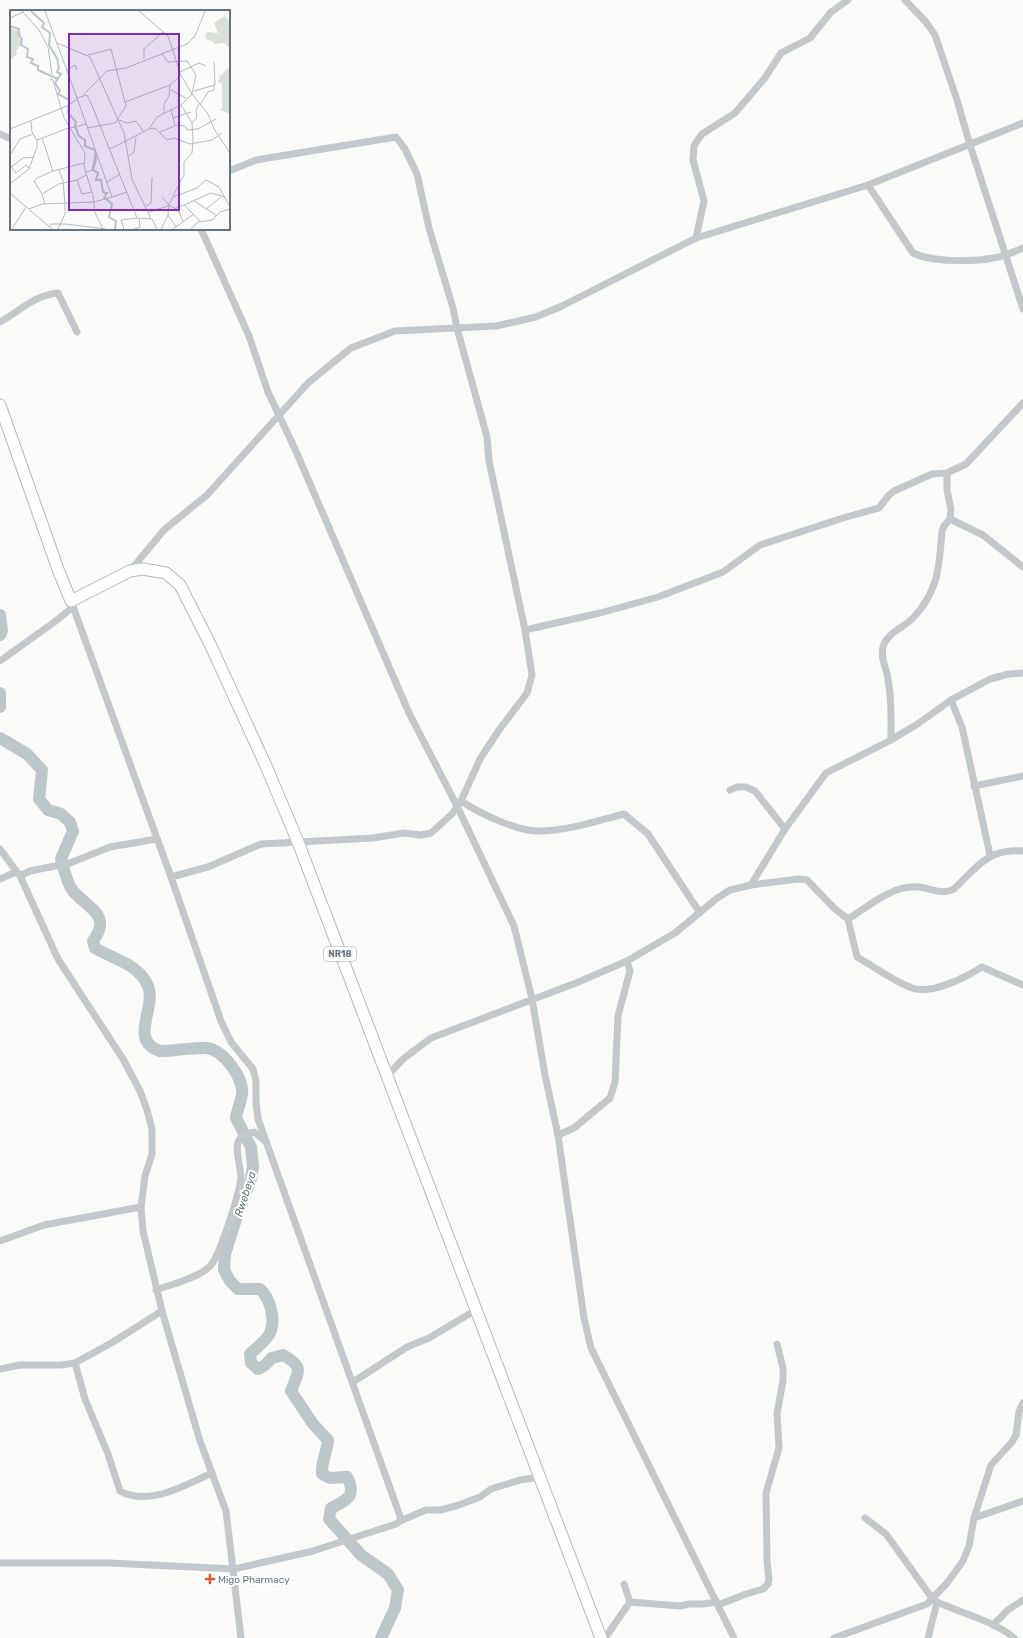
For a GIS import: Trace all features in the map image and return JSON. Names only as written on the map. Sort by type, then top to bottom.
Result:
[{"type":"main road","points":[[0,405],[59,572],[72,604]]},
{"type":"main road","name":"NR18","points":[[72,604],[130,571],[143,569],[157,570],[166,573],[180,585],[210,644],[256,744],[298,842],[601,1638]]},
{"type":"street","points":[[696,238],[704,201],[693,160],[694,146],[697,141],[702,134],[735,113],[764,79],[780,53],[810,38],[832,12],[848,0]]},
{"type":"street","points":[[905,0],[926,22],[934,35],[957,100],[1023,309]]},
{"type":"street","points":[[130,571],[164,530],[207,495],[308,383],[351,348],[395,331],[496,326],[536,317],[562,306],[696,238],[868,185],[1023,123]]},
{"type":"street","points":[[0,134],[10,139]]},
{"type":"street","points":[[171,877],[208,867],[261,844],[373,838],[404,832],[421,835],[431,833],[452,814],[459,804],[480,759],[499,730],[527,693],[531,684],[532,675],[525,630],[489,461],[487,437],[457,328],[453,308],[429,228],[417,174],[396,137],[256,160],[230,171]]},
{"type":"street","points":[[868,185],[913,253],[920,257],[965,260],[994,258],[1023,248]]},
{"type":"street","points":[[201,230],[249,336],[268,392],[409,713],[459,804],[514,926],[532,999],[545,1075],[558,1135],[584,1318],[591,1348],[734,1638]]},
{"type":"street","points":[[0,322],[12,315],[21,306],[46,294],[58,293],[77,332]]},
{"type":"street","points":[[525,630],[600,613],[658,597],[723,572],[760,545],[843,518],[871,512],[879,508],[894,491],[932,474],[947,473],[966,464],[1023,403]]},
{"type":"street","points":[[891,740],[888,679],[883,660],[883,648],[886,639],[913,619],[930,596],[938,576],[942,531],[950,519],[951,509],[946,490],[947,473]]},
{"type":"street","points":[[950,519],[983,535],[1023,566]]},
{"type":"street","points":[[0,661],[53,623],[72,604],[171,877],[221,1021],[231,1042],[253,1069],[256,1081],[258,1119],[353,1382],[400,1516],[400,1521]]},
{"type":"street","points":[[751,885],[785,829],[826,773],[891,740],[919,723],[951,700],[990,679],[1009,674],[1023,673]]},
{"type":"street","points":[[951,700],[962,727],[990,856]]},
{"type":"street","points":[[974,786],[1023,776]]},
{"type":"street","points":[[730,790],[737,787],[746,787],[755,791],[785,829]]},
{"type":"street","points":[[459,804],[523,829],[539,831],[584,825],[624,814],[648,834],[700,913]]},
{"type":"street","points":[[0,879],[30,871],[54,868],[110,847],[157,840]]},
{"type":"street","points":[[0,849],[18,874],[58,959],[123,1059],[140,1091],[152,1129],[152,1154],[145,1176],[141,1207],[142,1231],[156,1290],[200,1441],[226,1511],[241,1638]]},
{"type":"street","points":[[848,919],[890,892],[897,890],[918,887],[947,893],[954,889],[990,856],[1008,850],[1023,851]]},
{"type":"street","points":[[387,1076],[403,1059],[431,1038],[576,983],[626,961],[675,933],[730,890],[751,885],[798,879],[807,880],[835,909],[848,919],[857,957],[913,988],[933,988],[963,979],[982,967],[1023,985]]},
{"type":"street","points":[[558,1135],[574,1128],[610,1098],[614,1082],[618,1016],[630,971],[626,961]]},
{"type":"street","points":[[156,1290],[202,1272],[212,1264],[227,1229],[241,1179],[239,1155],[236,1147],[239,1139],[247,1133],[254,1132],[266,1141]]},
{"type":"street","points":[[0,1241],[44,1225],[141,1207]]},
{"type":"street","points":[[353,1382],[407,1347],[429,1338],[476,1310]]},
{"type":"street","points":[[0,1369],[20,1365],[61,1365],[75,1363],[113,1342],[162,1311]]},
{"type":"street","points":[[630,1602],[680,1606],[689,1604],[718,1604],[763,1589],[768,1584],[766,1493],[779,1448],[777,1413],[783,1381],[783,1368],[777,1344]]},
{"type":"street","points":[[75,1363],[85,1399],[108,1454],[120,1491],[128,1496],[142,1497],[162,1494],[212,1473]]},
{"type":"street","points":[[928,1638],[934,1600],[963,1561],[969,1546],[974,1518],[991,1465],[1012,1442],[1016,1435],[1019,1412],[1023,1403]]},
{"type":"street","points":[[0,1564],[109,1562],[234,1569],[313,1551],[396,1524],[426,1510],[440,1510],[456,1506],[480,1497],[491,1489],[520,1480],[540,1477]]},
{"type":"street","points":[[974,1518],[1023,1501]]},
{"type":"street","points":[[865,1518],[886,1534],[934,1600],[992,1625],[1008,1633],[1014,1638]]},
{"type":"street","points":[[624,1584],[630,1602]]},
{"type":"street","points":[[834,1638],[898,1615],[934,1600]]},
{"type":"street","points":[[992,1625],[1008,1610],[1023,1600]]},
{"type":"street","points":[[605,1638],[630,1602]]},
{"type":"waterway","name":"Rwebeya","points":[[0,615],[2,631],[0,635]]},
{"type":"waterway","name":"Rwebeya","points":[[0,693],[0,707]]},
{"type":"waterway","name":"Rwebeya","points":[[0,738],[27,754],[42,770],[39,799],[48,810],[61,814],[70,822],[73,831],[61,859],[67,880],[73,891],[96,913],[99,918],[100,925],[93,941],[95,948],[132,967],[144,979],[148,986],[150,994],[145,1023],[146,1040],[151,1046],[160,1051],[200,1048],[213,1050],[219,1053],[231,1065],[240,1080],[242,1094],[236,1118],[251,1147],[253,1166],[251,1179],[225,1254],[224,1270],[230,1281],[238,1289],[260,1289],[264,1293],[269,1303],[272,1316],[272,1328],[269,1336],[250,1354],[251,1363],[258,1369],[264,1366],[272,1358],[283,1355],[297,1366],[298,1374],[291,1391],[313,1424],[328,1440],[322,1465],[322,1474],[330,1478],[347,1477],[350,1483],[351,1493],[349,1497],[331,1508],[329,1519],[361,1555],[388,1574],[398,1590],[395,1608],[381,1638]]},
{"type":"place","name":"Migo Pharmacy","points":[[210,1579]]}]
